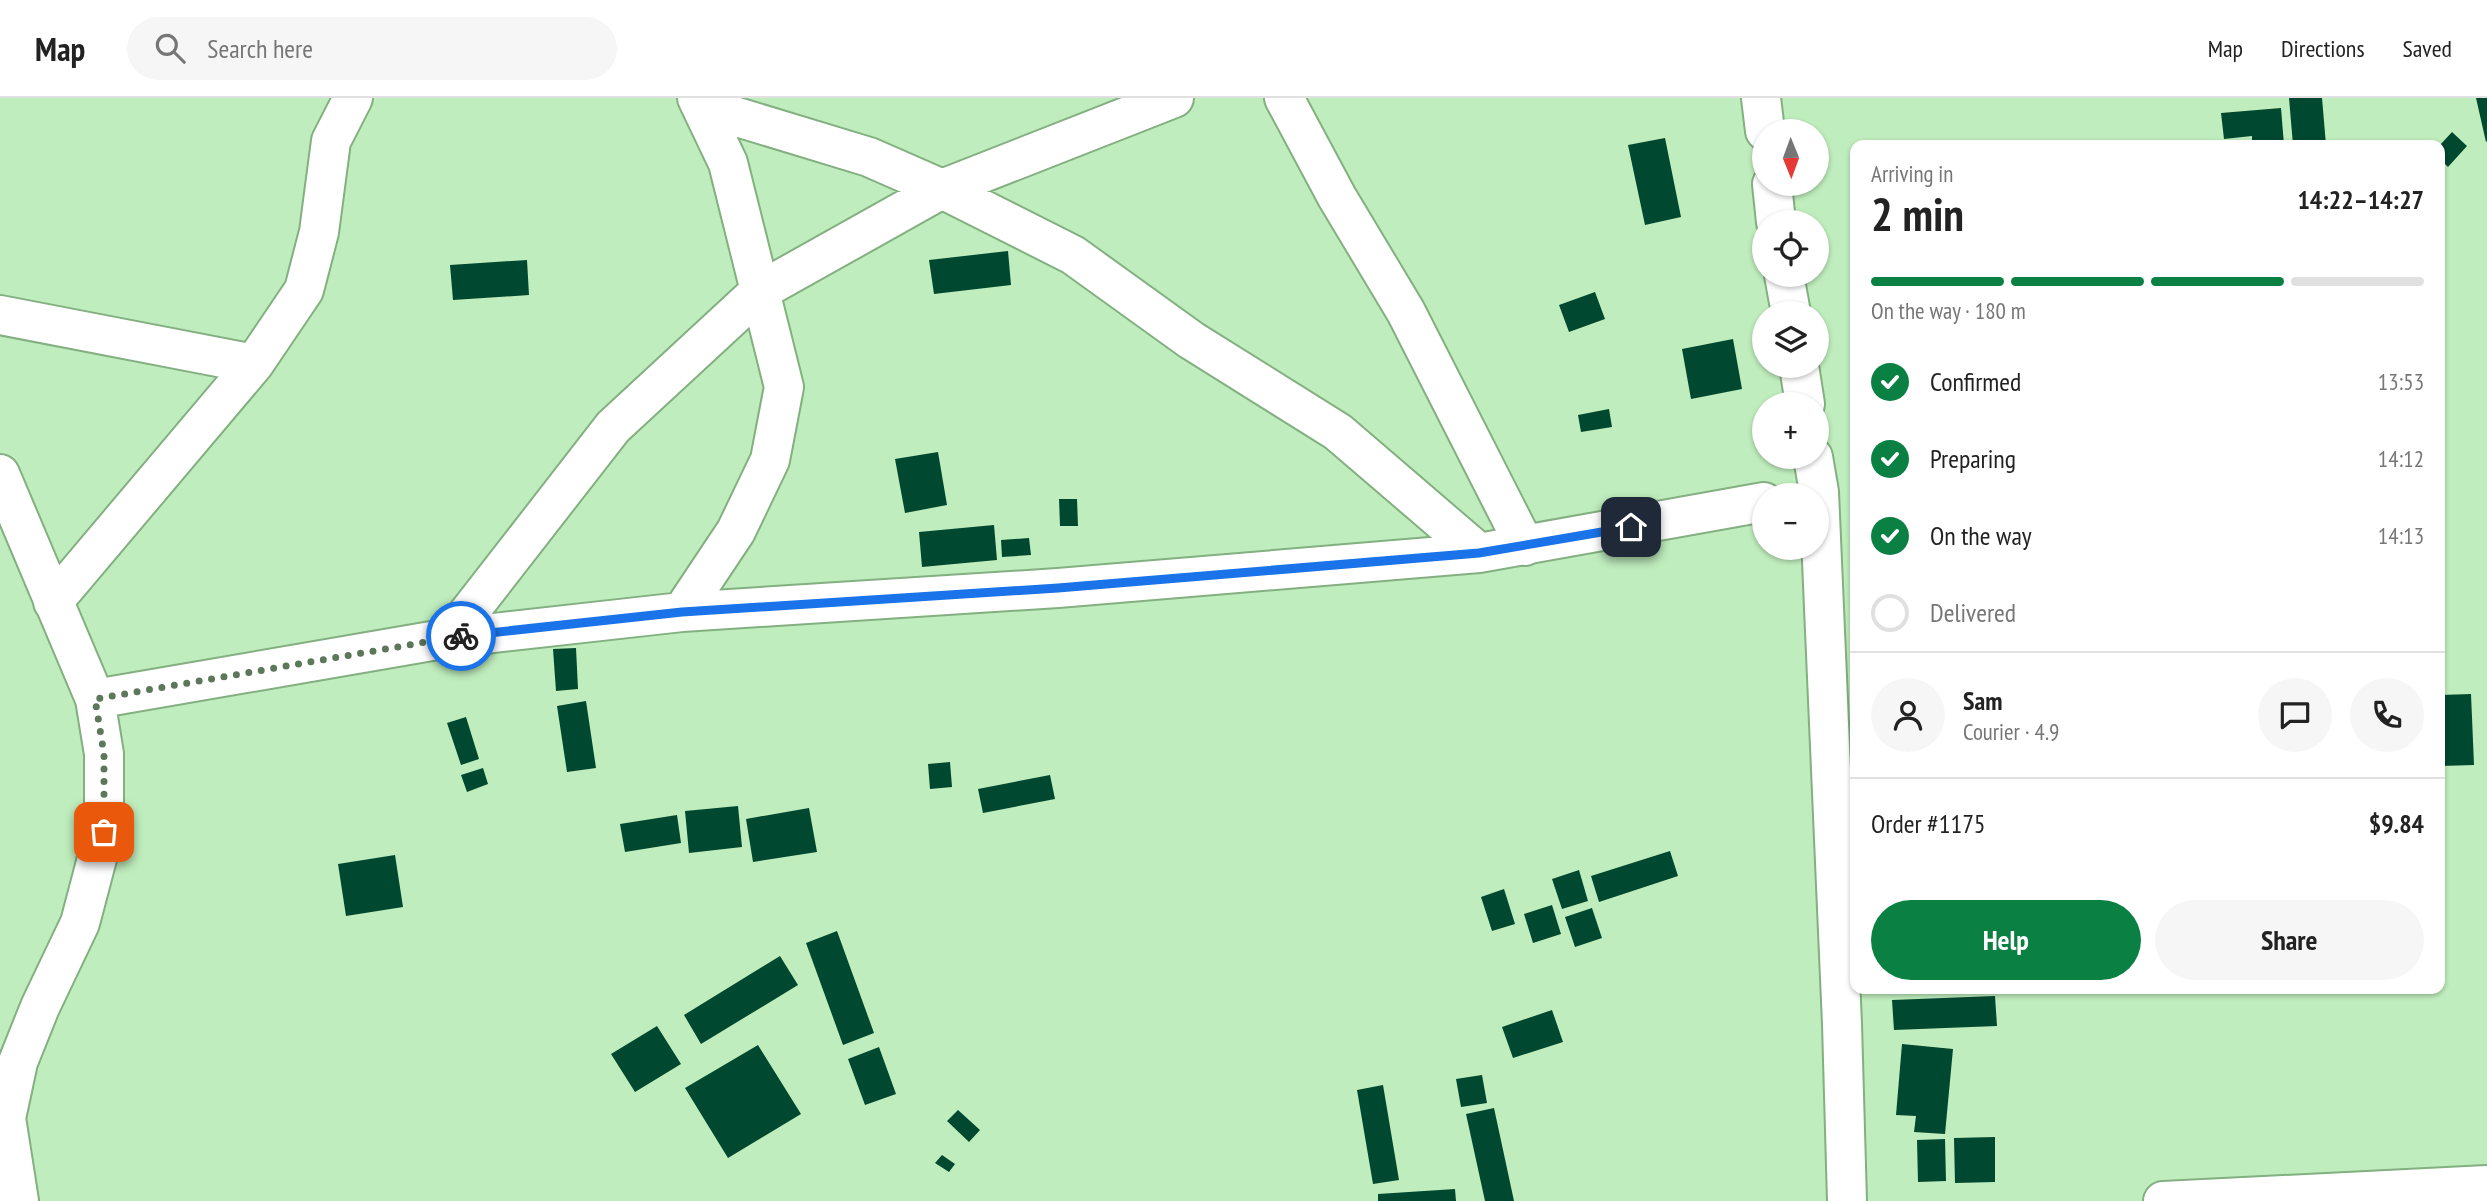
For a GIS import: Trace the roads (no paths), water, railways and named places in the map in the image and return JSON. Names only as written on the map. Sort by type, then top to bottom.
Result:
[{"type":"street","points":[[53,602],[254,364],[304,290],[318,232],[331,141],[353,98]]},
{"type":"street","points":[[449,638],[613,427],[760,291],[942,189],[1174,98]]},
{"type":"street","points":[[1284,98],[1337,197],[1406,312],[1525,546]]},
{"type":"street","points":[[1761,98],[1764,119]]},
{"type":"street","points":[[699,102],[869,157],[942,189],[1073,255],[1191,340],[1338,432],[1479,553]]},
{"type":"street","points":[[682,612],[736,531],[770,460],[784,387],[728,163],[699,102]]},
{"type":"street","points":[[0,315],[254,364]]},
{"type":"street","points":[[0,474],[95,699],[104,754],[104,832],[80,923],[40,1007],[18,1062],[6,1118],[19,1201]]},
{"type":"street","points":[[1811,481],[1842,1010],[1847,1201]]},
{"type":"street","points":[[95,699],[449,638],[682,612],[1058,588],[1479,553],[1752,504]]},
{"type":"street","points":[[2163,1201],[2487,1185]]}]
